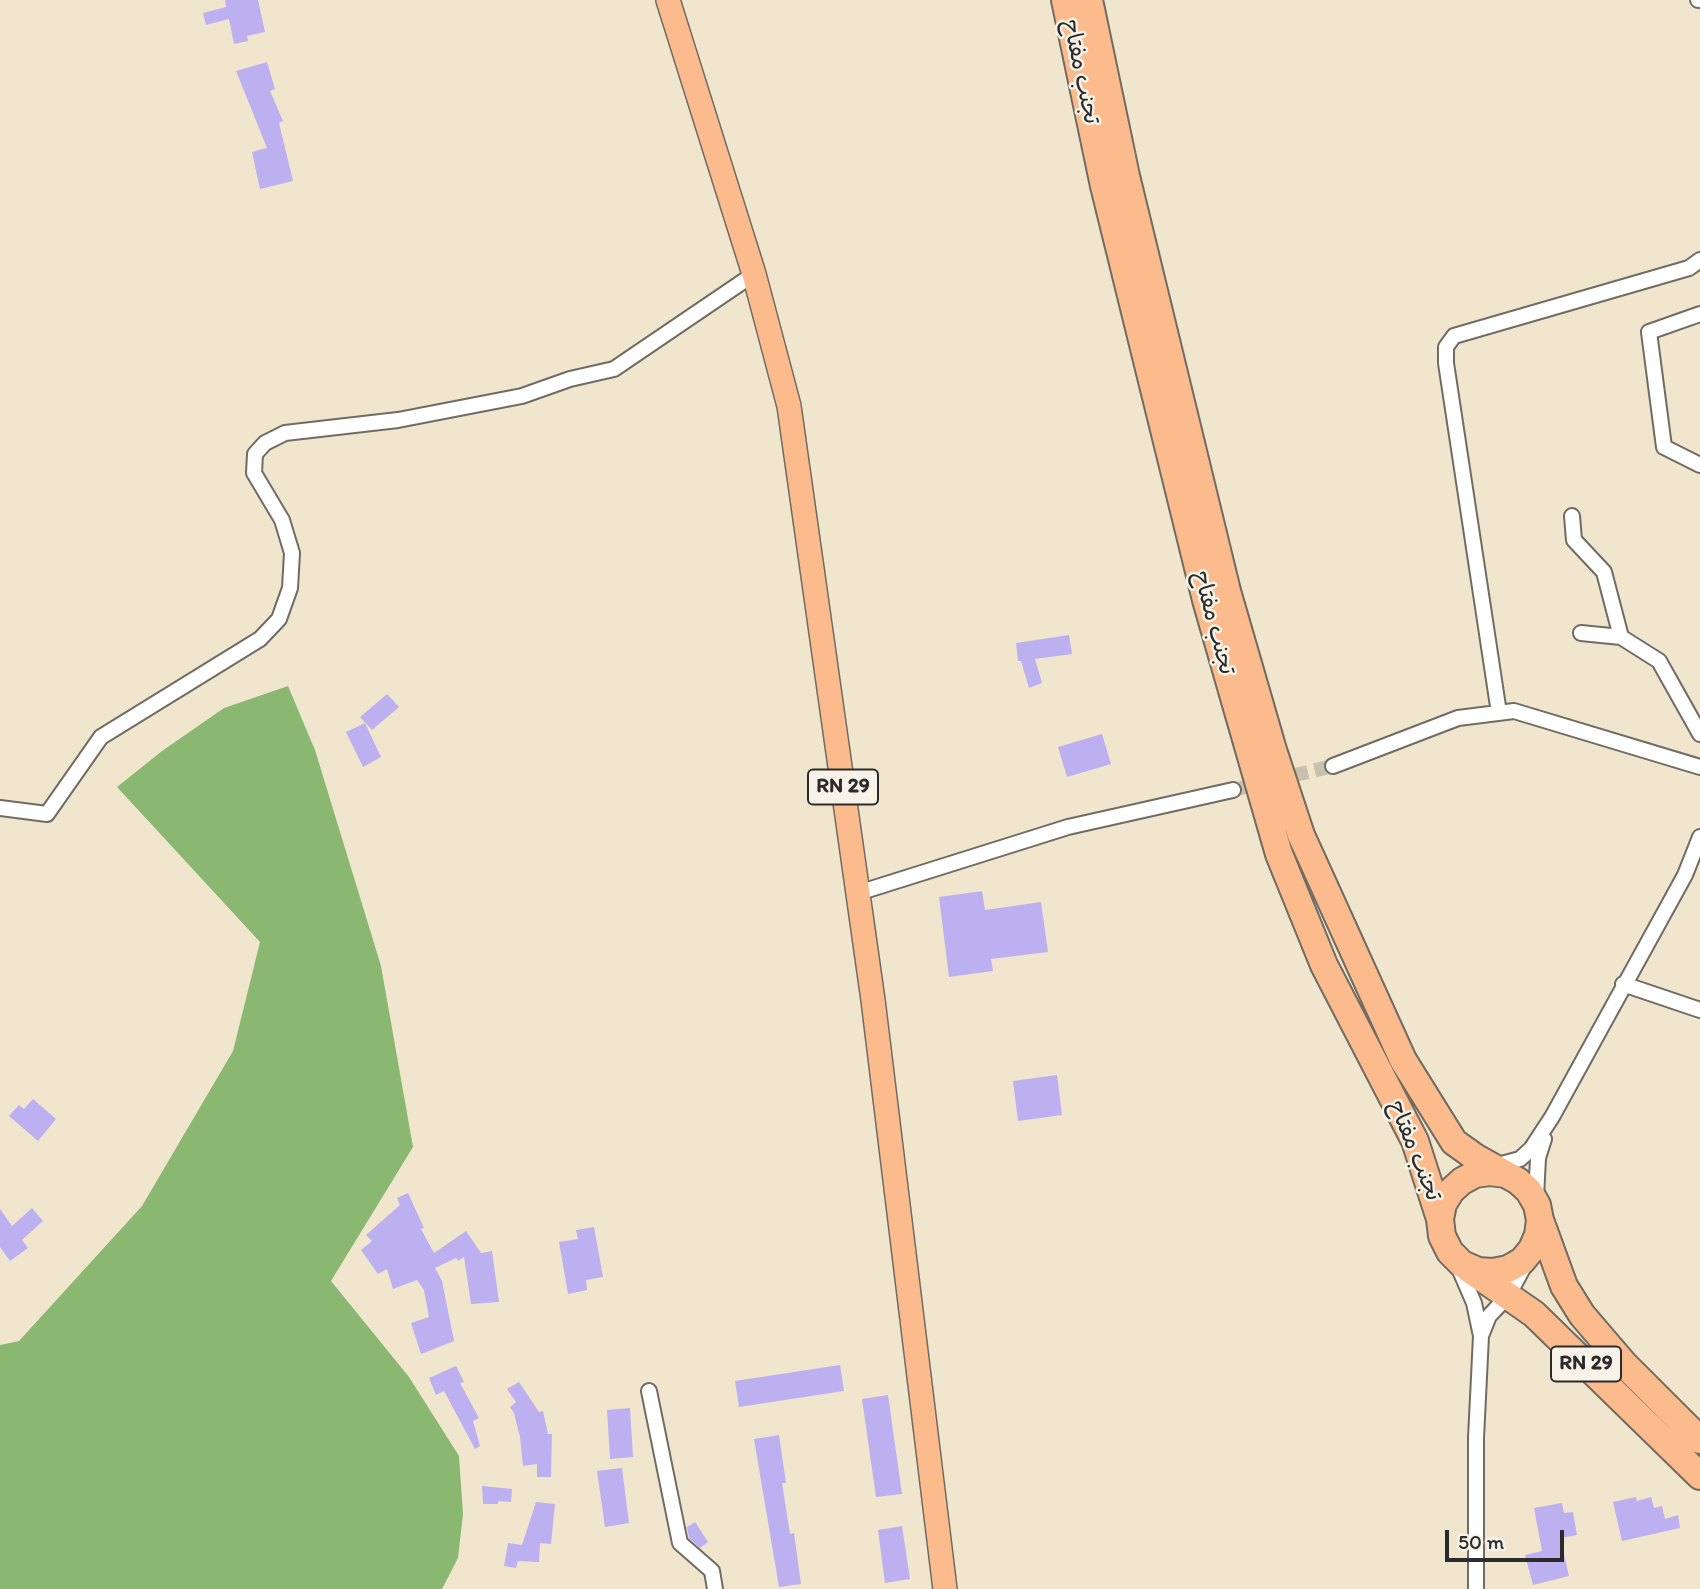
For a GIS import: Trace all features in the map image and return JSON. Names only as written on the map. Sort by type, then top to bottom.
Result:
[{"type":"highway","name":"تجنب مفتاح","points":[[1065,0],[1104,186],[1206,600],[1279,854],[1324,965],[1415,1141],[1440,1219]]},
{"type":"highway","name":"تجنب مفتاح","points":[[1089,0],[1126,176],[1227,590],[1273,750],[1301,835],[1404,1060],[1454,1142],[1490,1172]]},
{"type":"highway","points":[[1490,1172],[1518,1181],[1530,1191],[1538,1212],[1538,1235],[1532,1249],[1522,1261],[1508,1269],[1493,1272],[1478,1271],[1456,1258],[1442,1236],[1440,1219],[1443,1204],[1451,1191],[1462,1181],[1490,1172]]},
{"type":"highway","name":"RN 29","points":[[1538,1212],[1564,1286],[1582,1315],[1624,1364],[1700,1440]]},
{"type":"highway","name":"RN 29","points":[[1456,1258],[1534,1314],[1700,1476]]},
{"type":"main road","name":"RN 29","points":[[668,0],[754,274],[789,406],[875,1014],[944,1589]]},
{"type":"street","points":[[1499,713],[1446,363],[1446,347],[1454,335],[1689,268],[1700,260]]},
{"type":"street","points":[[0,808],[47,814],[101,737],[260,639],[279,619],[290,589],[292,553],[282,520],[254,473],[255,454],[265,443],[285,433],[398,420],[522,396],[570,379],[614,369],[754,274]]},
{"type":"street","points":[[1700,314],[1649,332],[1664,447],[1700,465]]},
{"type":"street","points":[[1572,516],[1574,540],[1604,572],[1621,636]]},
{"type":"street","points":[[1581,633],[1621,636],[1659,661],[1700,734]]},
{"type":"street","points":[[1333,766],[1458,718],[1514,711],[1700,767]]},
{"type":"street","points":[[858,893],[1068,827],[1233,790]]},
{"type":"street","points":[[1490,1172],[1520,1159],[1531,1149],[1552,1118],[1685,875],[1700,837]]},
{"type":"street","points":[[1623,984],[1700,1010]]},
{"type":"street","points":[[1538,1212],[1535,1190],[1538,1158],[1552,1118]]},
{"type":"street","points":[[1481,1336],[1489,1316],[1508,1296],[1520,1276],[1532,1249]]},
{"type":"street","points":[[1456,1258],[1469,1288],[1481,1336],[1476,1438],[1476,1589]]},
{"type":"street","points":[[649,1391],[680,1543],[712,1571],[715,1589]]},
{"type":"green space","points":[[288,686],[315,750],[381,966],[413,1147],[331,1281],[409,1377],[459,1456],[463,1514],[458,1558],[442,1589],[0,1589],[0,1345],[19,1341],[142,1206],[233,1051],[260,942],[117,787],[162,751],[224,708]]},
{"type":"building","points":[[225,0],[258,0],[265,32],[247,36],[248,41],[234,44],[229,19],[206,25],[203,13],[226,7]]},
{"type":"building","points":[[267,62],[275,89],[270,91],[283,121],[279,123],[293,181],[260,189],[252,152],[267,148],[236,71]]},
{"type":"building","points":[[1069,635],[1072,654],[1035,659],[1042,683],[1029,688],[1021,661],[1018,661],[1016,643]]},
{"type":"building","points":[[387,694],[399,707],[372,730],[360,717]]},
{"type":"building","points":[[365,723],[381,757],[363,767],[346,732]]},
{"type":"building","points":[[1102,734],[1111,764],[1067,777],[1058,747]]},
{"type":"building","points":[[982,891],[985,910],[1041,902],[1048,952],[991,959],[993,971],[949,977],[939,897]]},
{"type":"building","points":[[1057,1075],[1062,1115],[1018,1121],[1013,1081]]},
{"type":"building","points":[[33,1099],[56,1119],[38,1141],[9,1116],[19,1105],[24,1109]]},
{"type":"building","points":[[408,1193],[424,1228],[421,1229],[434,1253],[466,1231],[481,1253],[492,1251],[499,1302],[471,1304],[464,1257],[435,1268],[442,1281],[454,1341],[421,1354],[411,1323],[429,1317],[424,1290],[417,1280],[393,1289],[387,1269],[378,1274],[361,1250],[372,1241],[366,1235],[400,1205],[397,1198]]},
{"type":"building","points":[[32,1208],[43,1221],[22,1240],[28,1248],[10,1261],[0,1247],[0,1209],[12,1226]]},
{"type":"building","points":[[594,1227],[603,1277],[586,1280],[587,1290],[568,1294],[559,1242],[578,1239],[576,1230]]},
{"type":"building","points":[[840,1365],[844,1391],[739,1407],[735,1381]]},
{"type":"building","points":[[456,1366],[464,1382],[460,1383],[479,1418],[473,1421],[480,1446],[475,1449],[444,1391],[436,1395],[429,1378]]},
{"type":"building","points":[[519,1382],[539,1412],[543,1411],[548,1434],[552,1434],[551,1477],[537,1477],[537,1464],[523,1466],[520,1437],[510,1407],[516,1402],[507,1389]]},
{"type":"building","points":[[888,1395],[902,1494],[876,1497],[862,1399]]},
{"type":"building","points":[[630,1408],[633,1457],[610,1459],[607,1410]]},
{"type":"building","points":[[779,1435],[786,1483],[782,1483],[790,1534],[794,1533],[801,1584],[779,1587],[754,1439]]},
{"type":"building","points":[[622,1468],[629,1523],[605,1527],[597,1471]]},
{"type":"building","points":[[482,1486],[512,1489],[511,1502],[483,1504]]},
{"type":"building","points":[[1636,1497],[1637,1501],[1651,1497],[1654,1508],[1662,1506],[1665,1519],[1678,1515],[1680,1528],[1622,1541],[1613,1502]]},
{"type":"building","points":[[536,1502],[555,1504],[551,1544],[540,1543],[539,1562],[518,1561],[516,1568],[504,1566],[508,1543],[522,1545]]},
{"type":"building","points":[[1562,1503],[1564,1513],[1573,1512],[1577,1535],[1560,1538],[1569,1576],[1533,1585],[1525,1555],[1542,1551],[1534,1508]]},
{"type":"building","points":[[695,1522],[708,1542],[700,1548],[689,1538],[687,1527]]},
{"type":"building","points":[[902,1526],[910,1579],[885,1583],[878,1530]]},
{"type":"tunnel","points":[[1233,790],[1333,766]]}]
